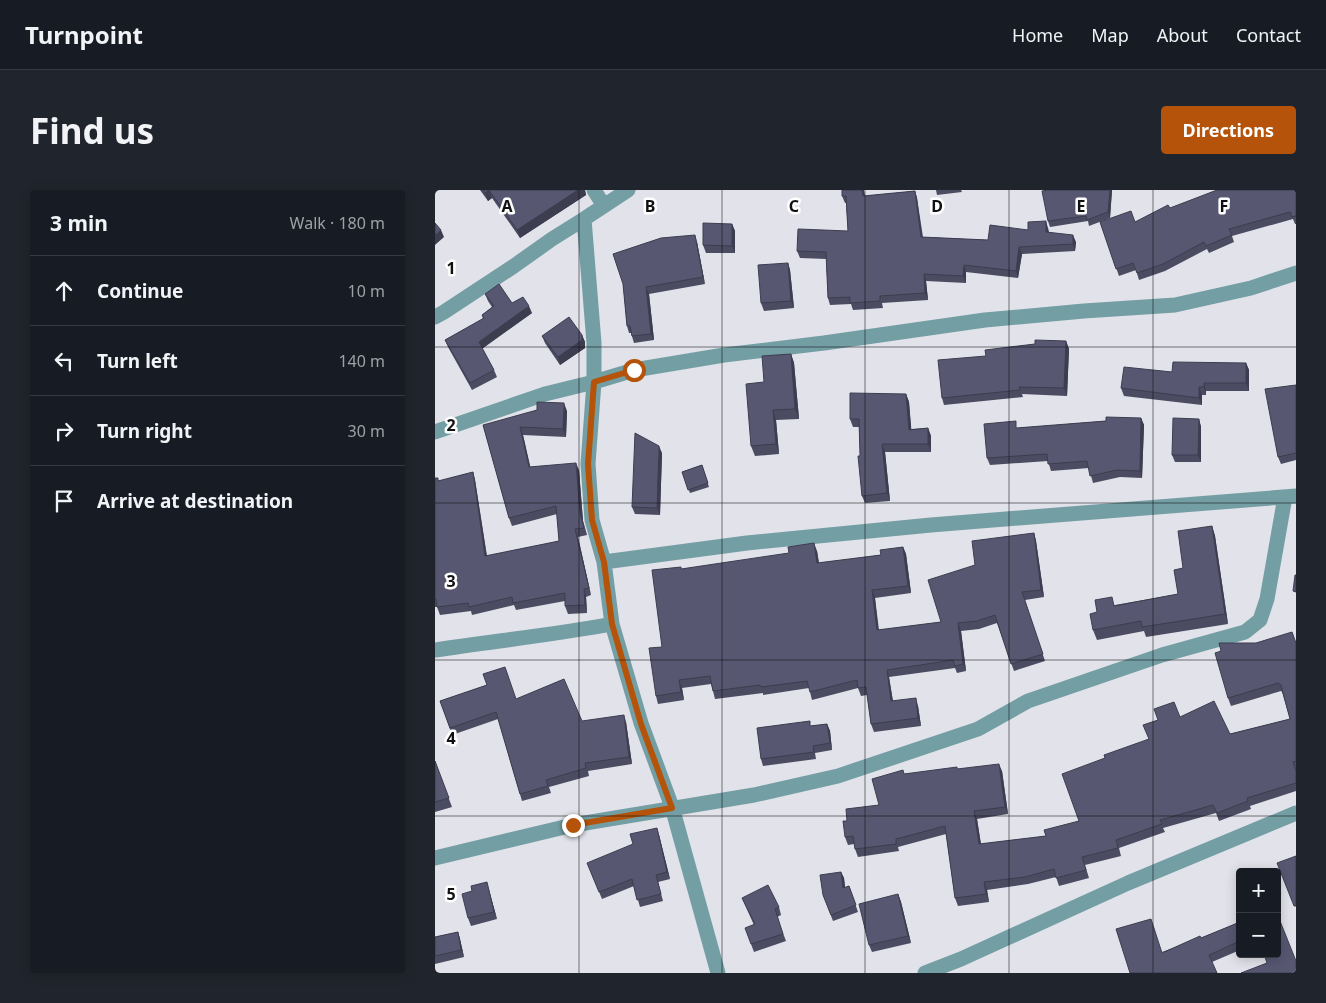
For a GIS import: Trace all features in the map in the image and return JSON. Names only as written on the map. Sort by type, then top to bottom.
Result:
[{"type":"street","points":[[593,190],[604,206]]},
{"type":"street","points":[[435,317],[628,190]]},
{"type":"street","points":[[584,219],[594,343],[594,382],[588,464],[592,520],[604,562],[612,624],[641,724],[672,808],[718,973]]},
{"type":"street","points":[[435,432],[545,394],[634,370],[724,355],[985,320],[1175,304],[1251,288],[1296,273]]},
{"type":"street","points":[[435,858],[573,825],[754,795],[838,776],[978,729],[1028,701],[1162,655],[1245,632],[1260,620],[1267,599],[1290,496],[970,522],[747,543],[604,562]]},
{"type":"street","points":[[435,650],[612,624]]},
{"type":"street","points":[[925,973],[961,959],[1128,883],[1296,812]]},
{"type":"building","points":[[489,190],[578,190],[517,230]]},
{"type":"building","points":[[842,190],[862,190],[863,196],[915,191],[921,237],[988,240],[990,225],[1028,230],[1028,222],[1046,221],[1046,232],[1073,235],[1073,244],[1019,247],[1016,271],[964,265],[963,276],[924,274],[925,293],[880,296],[880,301],[850,303],[850,297],[828,298],[826,252],[797,251],[798,229],[848,231],[846,196],[842,196]]},
{"type":"building","points":[[1110,190],[1108,212],[1087,220],[1086,216],[1048,221],[1042,191]]},
{"type":"building","points":[[1217,190],[1296,190],[1296,216],[1292,217],[1290,212],[1229,229],[1232,235],[1206,246],[1204,242],[1163,264],[1137,273],[1133,263],[1116,269],[1100,222],[1131,211],[1135,222],[1168,205],[1170,208]]},
{"type":"building","points":[[435,223],[441,230],[435,235]]},
{"type":"building","points":[[703,223],[732,224],[732,246],[703,245]]},
{"type":"building","points":[[695,235],[703,277],[646,287],[651,334],[632,336],[630,326],[627,326],[623,284],[613,254],[661,238]]},
{"type":"building","points":[[788,263],[791,301],[761,303],[758,265]]},
{"type":"building","points":[[499,284],[512,303],[523,297],[529,306],[479,342],[494,370],[470,383],[445,340],[484,318],[482,315],[494,306],[485,294]]},
{"type":"building","points":[[569,317],[582,335],[582,340],[558,357],[542,336]]},
{"type":"building","points":[[1035,340],[1066,341],[1064,388],[1019,387],[1020,390],[942,398],[938,360],[986,356],[985,350],[1035,344]]},
{"type":"building","points":[[791,354],[795,409],[773,410],[776,444],[751,446],[746,384],[764,382],[762,356]]},
{"type":"building","points":[[1173,362],[1246,363],[1246,383],[1204,383],[1204,387],[1199,387],[1199,398],[1121,388],[1124,367],[1172,372]]},
{"type":"building","points":[[1296,385],[1296,453],[1278,457],[1265,389]]},
{"type":"building","points":[[850,393],[906,394],[909,430],[928,428],[928,444],[882,444],[887,493],[862,496],[858,456],[860,456],[859,419],[850,419]]},
{"type":"building","points":[[537,402],[564,403],[563,429],[520,427],[529,467],[576,463],[580,513],[584,528],[575,529],[589,588],[584,589],[585,605],[565,606],[565,593],[513,603],[512,597],[469,607],[468,603],[437,607],[435,599],[435,478],[438,478],[438,481],[473,472],[485,556],[559,541],[556,506],[509,518],[483,425],[537,410]]},
{"type":"building","points":[[1106,417],[1141,418],[1140,471],[1117,470],[1090,476],[1087,461],[1048,464],[1047,454],[987,458],[984,424],[1016,421],[1016,428],[1106,421]]},
{"type":"building","points":[[1173,418],[1199,419],[1198,455],[1172,455]]},
{"type":"building","points":[[635,433],[659,446],[657,508],[632,507]]},
{"type":"building","points":[[702,465],[708,483],[688,490],[682,472]]},
{"type":"building","points":[[1212,526],[1225,614],[1142,627],[1141,621],[1093,630],[1090,614],[1097,612],[1095,600],[1112,597],[1114,606],[1178,594],[1174,570],[1183,568],[1178,531]]},
{"type":"building","points":[[1034,533],[1041,590],[1022,592],[1043,654],[1011,664],[995,615],[977,621],[958,623],[963,664],[955,666],[953,660],[887,670],[891,701],[916,698],[918,718],[871,724],[866,687],[858,688],[857,680],[810,692],[807,681],[713,691],[710,676],[679,680],[681,692],[656,696],[649,648],[662,647],[652,570],[681,567],[681,569],[789,553],[788,547],[814,543],[817,563],[881,555],[880,550],[903,547],[908,586],[872,590],[877,630],[941,622],[928,580],[975,565],[972,541]]},
{"type":"building","points":[[1296,575],[1296,592],[1293,591]]},
{"type":"building","points":[[1292,632],[1296,643],[1296,761],[1293,762],[1296,771],[1296,783],[1247,798],[1248,801],[1217,813],[1213,805],[1160,820],[1162,824],[1116,840],[1118,848],[1082,857],[1086,870],[1056,878],[1054,869],[1025,877],[984,882],[986,894],[955,898],[945,826],[896,839],[896,844],[855,849],[853,836],[845,837],[843,821],[847,821],[846,809],[879,805],[872,779],[903,770],[904,774],[999,764],[1005,807],[974,811],[979,844],[1046,836],[1044,830],[1079,821],[1062,774],[1105,758],[1104,755],[1149,739],[1143,725],[1158,720],[1154,709],[1174,702],[1180,717],[1214,701],[1230,734],[1290,719],[1281,685],[1278,683],[1228,698],[1215,653],[1221,651],[1219,643],[1256,643]]},
{"type":"building","points":[[505,667],[516,699],[564,679],[582,721],[624,715],[629,757],[585,763],[586,768],[546,780],[548,786],[520,794],[496,712],[450,728],[440,701],[487,685],[483,674]]},
{"type":"building","points":[[810,721],[810,726],[827,724],[830,743],[813,746],[814,752],[761,759],[757,728]]},
{"type":"building","points":[[435,761],[449,798],[435,802]]},
{"type":"building","points":[[657,828],[667,872],[656,875],[661,894],[637,900],[632,879],[599,892],[587,863],[633,844],[630,834]]},
{"type":"building","points":[[1296,856],[1296,906],[1294,906],[1281,873],[1281,868],[1279,868],[1277,863]]},
{"type":"building","points":[[841,872],[843,888],[849,886],[856,905],[831,915],[823,895],[820,875]]},
{"type":"building","points":[[487,882],[494,912],[468,918],[462,894],[472,891],[471,886]]},
{"type":"building","points":[[768,885],[779,907],[775,909],[783,934],[751,944],[745,928],[755,924],[742,898]]},
{"type":"building","points":[[898,894],[908,936],[869,945],[859,904]]},
{"type":"building","points":[[1151,919],[1162,953],[1200,936],[1201,938],[1236,924],[1236,943],[1209,955],[1217,973],[1130,973],[1116,929]]},
{"type":"building","points":[[1281,924],[1296,961],[1296,973],[1241,973],[1267,963],[1265,958],[1281,958]]},
{"type":"building","points":[[458,932],[461,950],[435,956],[435,937]]},
{"type":"route","points":[[573,825],[672,808],[641,724],[612,624],[604,562],[592,520],[588,464],[594,382],[634,370]]}]
